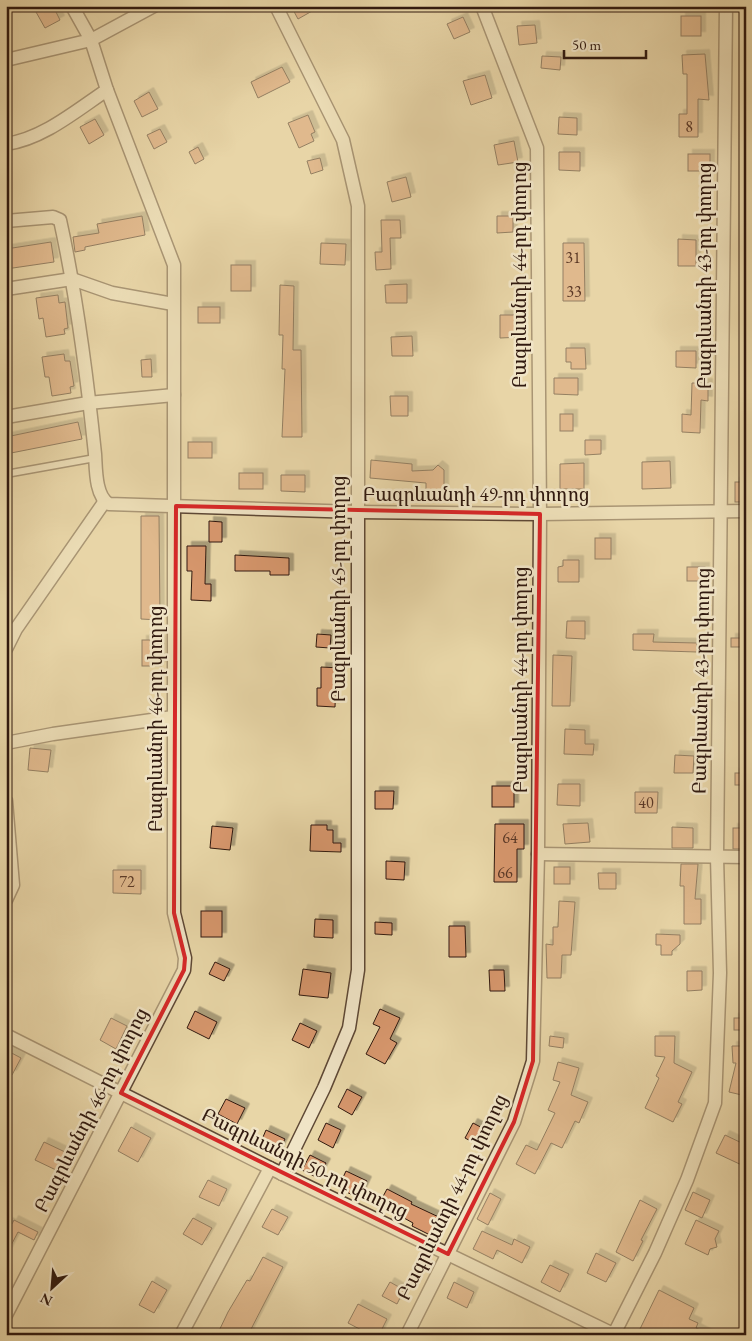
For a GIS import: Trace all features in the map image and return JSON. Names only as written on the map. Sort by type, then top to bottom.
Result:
[{"type":"street","points":[[72,6],[91,40]]},
{"type":"street","points":[[6,60],[91,40],[154,6]]},
{"type":"street","name":"Բագրևանդի 45-րդ փողոց","points":[[276,6],[343,140],[358,206],[358,970],[349,1028],[324,1088],[282,1174]]},
{"type":"street","name":"Բագրևանդի 44-րդ փողոց","points":[[407,1335],[514,1122],[534,1061],[538,854],[540,514],[537,148],[482,6]]},
{"type":"street","name":"Բագրևանդի 43-րդ փողոց","points":[[615,1334],[679,1198],[715,1102],[720,973],[717,857],[726,6]]},
{"type":"street","name":"Բագրևանդի 46-րդ փողոց","points":[[6,1315],[184,970],[185,958],[174,913],[173,717],[176,506],[174,265],[107,90],[91,40]]},
{"type":"street","points":[[6,144],[19,142],[52,126],[107,90]]},
{"type":"street","points":[[6,222],[54,217],[60,220],[72,279],[101,496],[105,501],[16,629],[6,649]]},
{"type":"street","points":[[6,289],[72,279],[112,293],[173,304]]},
{"type":"street","points":[[6,417],[88,403],[174,395]]},
{"type":"street","name":"Բագրևանդի 49-րդ փողոց","points":[[105,501],[114,504],[357,512],[540,514],[746,511]]},
{"type":"street","points":[[6,743],[53,734],[173,717]]},
{"type":"street","points":[[6,801],[13,885],[6,900]]},
{"type":"street","points":[[538,854],[746,857]]},
{"type":"street","name":"Բագրևանդի 50-րդ փողոց","points":[[6,1035],[282,1174],[615,1334]]},
{"type":"street","points":[[180,1335],[270,1168]]},
{"type":"lane","points":[[6,474],[95,458]]},
{"type":"highlighted area","points":[[176,506],[540,514],[533,1061],[514,1122],[448,1254],[121,1093],[184,970],[185,958],[174,913]]},
{"type":"building","points":[[46,6],[53,6],[60,20],[45,28],[36,12]]},
{"type":"building","points":[[291,6],[321,6],[298,19]]},
{"type":"building","points":[[681,16],[701,16],[701,36],[681,36]]},
{"type":"building","points":[[463,17],[470,32],[454,39],[447,24]]},
{"type":"building","points":[[535,25],[537,43],[519,45],[517,26]]},
{"type":"building","points":[[705,54],[709,100],[698,99],[698,137],[679,137],[679,114],[687,114],[687,74],[683,74],[682,55]]},
{"type":"building","points":[[542,56],[561,57],[560,70],[541,68]]},
{"type":"building","points":[[282,67],[290,82],[258,98],[251,82]]},
{"type":"building","points":[[485,75],[492,98],[471,105],[463,81]]},
{"type":"building","points":[[149,92],[158,109],[142,117],[134,101]]},
{"type":"building","points":[[308,115],[315,132],[311,134],[314,141],[299,148],[288,123]]},
{"type":"building","points":[[559,117],[577,118],[577,135],[558,134]]},
{"type":"building","points":[[95,119],[104,135],[89,144],[80,127]]},
{"type":"building","points":[[160,129],[167,142],[154,149],[147,135]]},
{"type":"building","points":[[514,141],[518,162],[498,165],[494,145]]},
{"type":"building","points":[[198,147],[204,159],[195,164],[189,152]]},
{"type":"building","points":[[559,152],[580,152],[580,171],[559,170]]},
{"type":"building","points":[[688,154],[710,154],[710,171],[688,171]]},
{"type":"building","points":[[320,158],[323,170],[311,174],[307,161]]},
{"type":"building","points":[[406,177],[411,197],[392,202],[387,182]]},
{"type":"building","points":[[142,216],[145,235],[85,247],[85,250],[75,252],[73,237],[99,233],[97,224]]},
{"type":"building","points":[[497,216],[513,216],[513,232],[497,233]]},
{"type":"building","points":[[381,220],[400,220],[401,238],[390,238],[391,269],[376,270],[375,252],[382,252]]},
{"type":"building","points":[[678,239],[696,240],[696,266],[678,266]]},
{"type":"building","points":[[51,242],[54,262],[6,269],[6,249]]},
{"type":"building","points":[[321,243],[346,244],[345,265],[320,264]]},
{"type":"building","points":[[563,243],[584,243],[585,301],[563,301]]},
{"type":"building","points":[[231,265],[251,265],[251,291],[231,291]]},
{"type":"building","points":[[407,284],[407,303],[386,303],[385,285]]},
{"type":"building","points":[[280,285],[294,286],[293,350],[301,350],[302,437],[282,437],[285,369],[282,369],[283,335],[279,335]]},
{"type":"building","points":[[58,295],[59,303],[65,302],[68,328],[64,329],[65,334],[46,337],[43,318],[39,319],[36,298]]},
{"type":"building","points":[[198,307],[220,307],[220,323],[198,323]]},
{"type":"building","points":[[500,315],[521,315],[522,337],[500,338]]},
{"type":"building","points":[[412,336],[413,356],[392,356],[391,337]]},
{"type":"building","points":[[566,348],[585,348],[586,369],[571,369],[571,362],[566,362]]},
{"type":"building","points":[[676,351],[696,351],[696,368],[676,367]]},
{"type":"building","points":[[64,354],[65,361],[70,361],[74,386],[70,387],[71,393],[52,396],[49,377],[45,377],[42,357]]},
{"type":"building","points":[[151,359],[152,377],[142,377],[141,360]]},
{"type":"building","points":[[554,378],[578,378],[578,395],[554,394]]},
{"type":"building","points":[[692,383],[708,383],[708,401],[701,400],[700,433],[682,432],[682,414],[691,415]]},
{"type":"building","points":[[390,396],[408,396],[408,416],[391,416]]},
{"type":"building","points":[[560,414],[573,414],[573,431],[560,431]]},
{"type":"building","points":[[78,422],[82,439],[6,454],[6,437]]},
{"type":"building","points":[[585,440],[601,440],[601,454],[585,455]]},
{"type":"building","points":[[188,442],[212,442],[212,458],[188,458]]},
{"type":"building","points":[[371,460],[412,464],[412,471],[433,470],[438,465],[444,470],[444,490],[426,490],[426,483],[370,478]]},
{"type":"building","points":[[670,461],[671,488],[642,489],[642,462]]},
{"type":"building","points":[[584,463],[584,489],[560,489],[560,464]]},
{"type":"building","points":[[239,473],[263,473],[263,489],[239,489]]},
{"type":"building","points":[[281,475],[305,475],[305,492],[281,491]]},
{"type":"building","points":[[735,482],[746,482],[746,502],[735,502]]},
{"type":"building","points":[[141,516],[159,516],[160,620],[141,619]]},
{"type":"building","points":[[209,521],[222,522],[222,542],[209,542]]},
{"type":"building","points":[[595,538],[611,538],[611,559],[595,559]]},
{"type":"building","points":[[187,546],[206,546],[205,584],[211,584],[211,601],[191,600],[192,571],[187,571]]},
{"type":"building","points":[[235,555],[289,558],[289,575],[270,575],[270,571],[235,571]]},
{"type":"building","points":[[563,560],[579,560],[579,582],[558,582],[558,567],[563,566]]},
{"type":"building","points":[[687,567],[705,567],[705,581],[687,581]]},
{"type":"building","points":[[567,621],[585,621],[585,639],[566,638]]},
{"type":"building","points":[[317,634],[331,635],[330,648],[316,647]]},
{"type":"building","points":[[633,634],[654,634],[653,642],[697,643],[697,652],[633,650]]},
{"type":"building","points":[[731,638],[746,638],[746,647],[731,647]]},
{"type":"building","points":[[142,640],[161,640],[161,666],[142,666]]},
{"type":"building","points":[[553,655],[572,656],[570,706],[552,706]]},
{"type":"building","points":[[321,667],[341,668],[340,681],[336,681],[335,707],[317,706],[317,688],[321,688]]},
{"type":"building","points":[[565,729],[585,730],[585,744],[594,744],[593,755],[564,754]]},
{"type":"building","points":[[30,748],[51,750],[48,772],[28,770]]},
{"type":"building","points":[[675,755],[694,756],[693,773],[674,773]]},
{"type":"building","points":[[735,773],[746,773],[746,785],[735,785]]},
{"type":"building","points":[[558,784],[580,784],[580,806],[557,805]]},
{"type":"building","points":[[492,786],[514,786],[514,807],[492,807]]},
{"type":"building","points":[[375,791],[394,791],[393,809],[375,809]]},
{"type":"building","points":[[635,792],[658,792],[657,813],[635,813]]},
{"type":"building","points":[[588,823],[590,842],[565,844],[563,824]]},
{"type":"building","points":[[495,824],[524,824],[524,849],[517,849],[517,882],[494,882]]},
{"type":"building","points":[[311,825],[327,825],[327,830],[333,830],[333,843],[341,843],[341,852],[310,851]]},
{"type":"building","points":[[212,826],[233,828],[230,850],[210,848]]},
{"type":"building","points":[[672,827],[693,828],[693,848],[672,848]]},
{"type":"building","points":[[733,828],[746,828],[746,849],[733,849]]},
{"type":"building","points":[[386,861],[405,862],[404,880],[386,879]]},
{"type":"building","points":[[681,864],[698,864],[695,899],[701,899],[701,924],[684,924],[684,886],[680,886]]},
{"type":"building","points":[[554,867],[570,867],[570,884],[554,884]]},
{"type":"building","points":[[113,870],[141,870],[141,894],[113,893]]},
{"type":"building","points":[[598,873],[616,873],[616,889],[599,889]]},
{"type":"building","points":[[559,901],[575,902],[571,955],[562,955],[561,978],[547,978],[546,944],[553,945],[553,927],[558,927]]},
{"type":"building","points":[[201,911],[222,911],[222,937],[201,937]]},
{"type":"building","points":[[315,919],[333,920],[333,938],[314,937]]},
{"type":"building","points":[[375,922],[392,923],[392,935],[375,934]]},
{"type":"building","points":[[449,926],[465,926],[466,957],[449,957]]},
{"type":"building","points":[[656,934],[680,935],[680,944],[672,951],[672,955],[661,955],[661,945],[656,945]]},
{"type":"building","points":[[215,962],[230,969],[224,981],[209,974]]},
{"type":"building","points":[[303,969],[331,973],[328,998],[299,995]]},
{"type":"building","points":[[489,970],[504,970],[505,991],[490,991]]},
{"type":"building","points":[[687,971],[702,971],[702,990],[687,991]]},
{"type":"building","points":[[380,1009],[400,1018],[390,1039],[397,1043],[385,1064],[366,1054],[380,1027],[373,1024]]},
{"type":"building","points":[[195,1011],[217,1022],[209,1039],[187,1028]]},
{"type":"building","points":[[111,1018],[127,1026],[116,1049],[100,1040]]},
{"type":"building","points":[[734,1018],[746,1018],[746,1030],[734,1030]]},
{"type":"building","points":[[300,1023],[317,1031],[309,1048],[292,1040]]},
{"type":"building","points":[[550,1036],[564,1038],[563,1048],[549,1046]]},
{"type":"building","points":[[655,1036],[675,1036],[674,1063],[692,1072],[678,1102],[682,1104],[673,1122],[645,1108],[659,1078],[656,1076],[665,1057],[655,1056]]},
{"type":"building","points":[[732,1046],[746,1046],[746,1096],[729,1092],[736,1063],[733,1063]]},
{"type":"building","points":[[6,1050],[21,1058],[12,1075],[6,1072]]},
{"type":"building","points":[[558,1062],[579,1068],[571,1095],[588,1102],[579,1123],[575,1121],[562,1148],[551,1143],[535,1174],[516,1164],[526,1145],[537,1150],[555,1113],[548,1110],[560,1082],[553,1080]]},
{"type":"building","points":[[347,1089],[362,1097],[352,1115],[338,1107]]},
{"type":"building","points":[[226,1099],[245,1108],[237,1124],[218,1114]]},
{"type":"building","points":[[326,1123],[341,1130],[333,1148],[318,1140]]},
{"type":"building","points":[[473,1123],[490,1132],[482,1147],[465,1138]]},
{"type":"building","points":[[131,1127],[151,1138],[138,1162],[118,1151]]},
{"type":"building","points":[[266,1130],[285,1139],[278,1153],[260,1144]]},
{"type":"building","points":[[725,1135],[746,1145],[746,1167],[716,1153]]},
{"type":"building","points":[[44,1142],[65,1152],[56,1170],[35,1160]]},
{"type":"building","points":[[310,1155],[326,1163],[318,1178],[302,1170]]},
{"type":"building","points":[[346,1171],[367,1181],[359,1198],[338,1188]]},
{"type":"building","points":[[208,1180],[227,1189],[219,1206],[199,1197]]},
{"type":"building","points":[[387,1189],[412,1202],[411,1204],[443,1219],[434,1237],[412,1226],[413,1223],[379,1204]]},
{"type":"building","points":[[693,1192],[710,1200],[702,1218],[685,1210]]},
{"type":"building","points":[[490,1193],[501,1199],[488,1225],[477,1219]]},
{"type":"building","points":[[640,1200],[657,1209],[641,1240],[643,1241],[633,1261],[616,1252]]},
{"type":"building","points":[[272,1209],[288,1217],[278,1235],[262,1227]]},
{"type":"building","points":[[193,1218],[212,1228],[202,1245],[183,1234]]},
{"type":"building","points":[[14,1220],[38,1232],[34,1240],[18,1232],[6,1255],[6,1221],[12,1224]]},
{"type":"building","points":[[696,1220],[719,1231],[715,1239],[717,1247],[710,1249],[708,1255],[685,1244]]},
{"type":"building","points":[[482,1231],[512,1245],[514,1239],[530,1247],[522,1263],[497,1250],[493,1259],[473,1249]]},
{"type":"building","points":[[596,1253],[616,1263],[606,1282],[587,1273]]},
{"type":"building","points":[[263,1257],[283,1267],[248,1335],[217,1335],[228,1312],[247,1280],[250,1281]]},
{"type":"building","points":[[550,1265],[569,1274],[560,1292],[541,1282]]},
{"type":"building","points":[[152,1281],[167,1290],[154,1313],[139,1305]]},
{"type":"building","points":[[390,1282],[404,1290],[397,1304],[382,1296]]},
{"type":"building","points":[[454,1282],[474,1292],[467,1308],[447,1298]]},
{"type":"building","points":[[659,1290],[694,1308],[689,1319],[698,1323],[696,1328],[710,1335],[647,1335],[639,1331]]},
{"type":"building","points":[[358,1304],[387,1319],[379,1335],[371,1335],[348,1323]]}]
